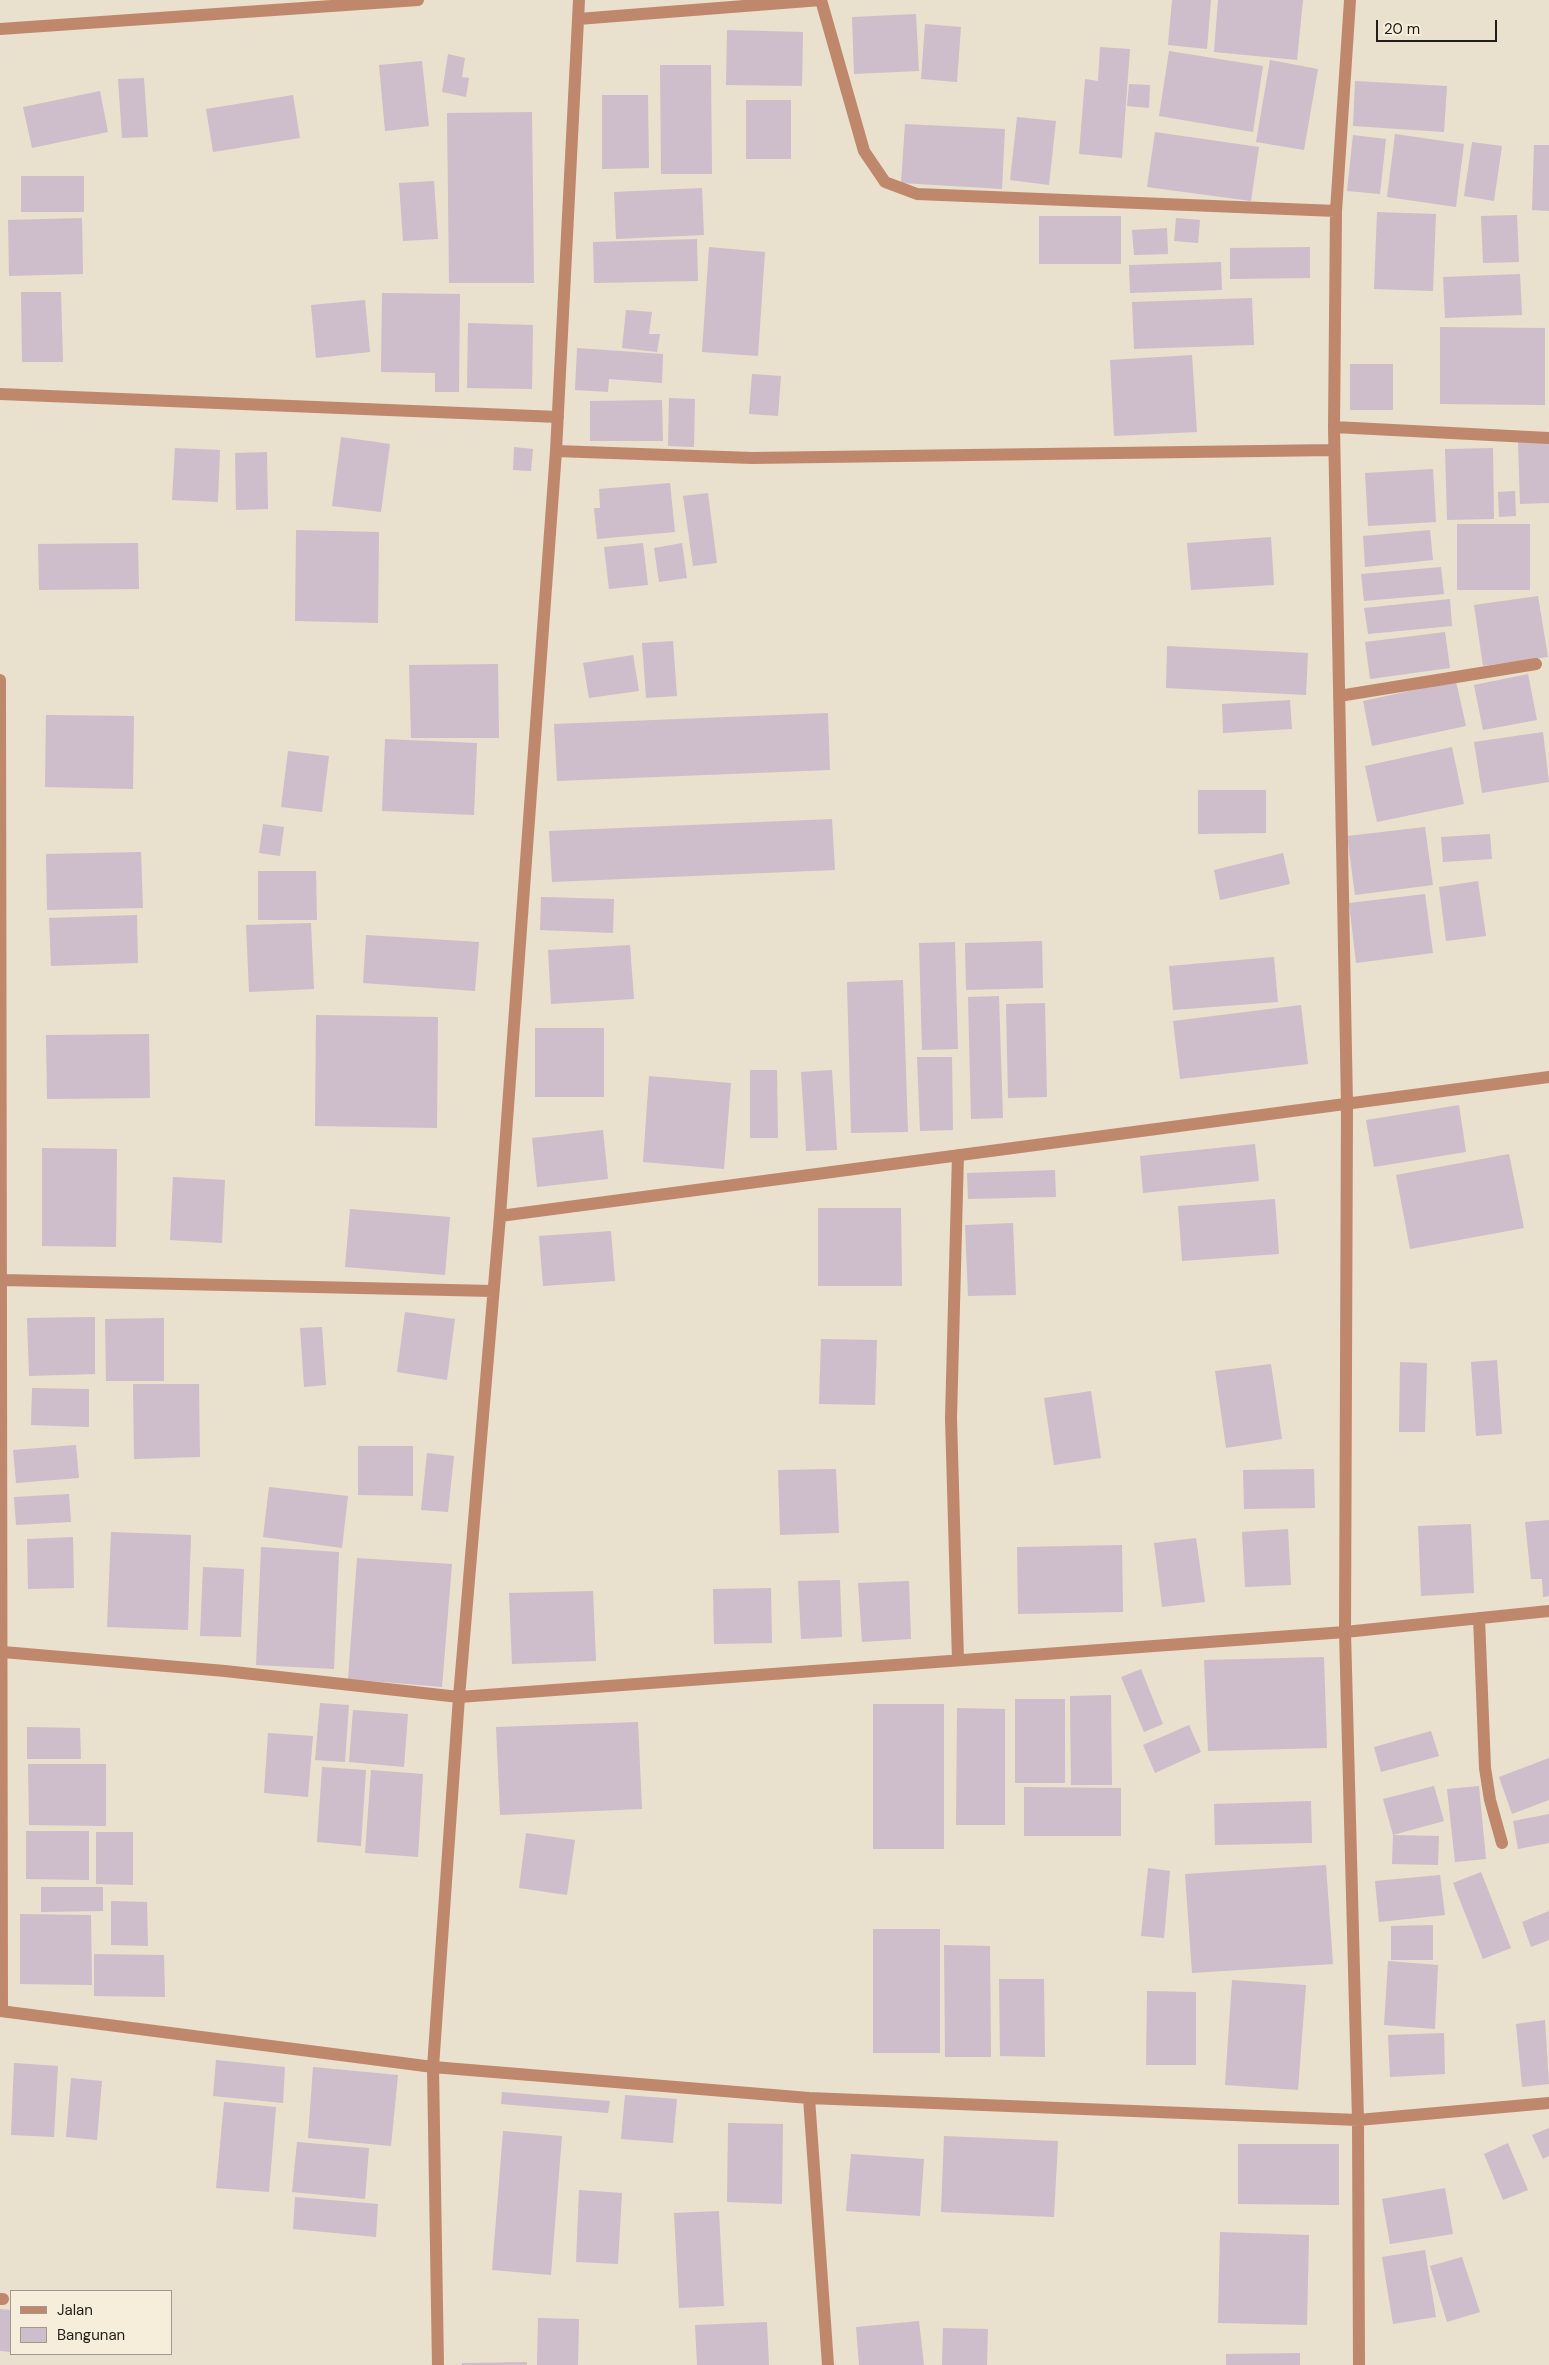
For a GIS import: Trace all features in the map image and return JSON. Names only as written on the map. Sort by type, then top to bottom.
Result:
[{"type":"street","points":[[0,29],[418,0]]},
{"type":"street","points":[[438,2365],[433,2066],[459,1697],[500,1216],[556,451],[578,0]]},
{"type":"street","points":[[578,19],[821,0],[864,151],[885,182],[917,194],[1336,211]]},
{"type":"street","points":[[1350,0],[1336,211],[1334,450],[1347,1104],[1345,1632],[1358,2120],[1360,2365]]},
{"type":"street","points":[[0,394],[558,417]]},
{"type":"street","points":[[1334,427],[1549,438]]},
{"type":"street","points":[[556,451],[752,458],[1334,450]]},
{"type":"street","points":[[1339,696],[1536,664]]},
{"type":"street","points":[[0,680],[3,1652],[1,2011],[433,2066],[809,2098],[1358,2120],[1549,2103]]},
{"type":"street","points":[[500,1216],[1549,1077]]},
{"type":"street","points":[[958,1155],[951,1418],[958,1660]]},
{"type":"street","points":[[2,1280],[493,1291]]},
{"type":"street","points":[[3,1652],[225,1670],[459,1697],[1345,1632],[1549,1611]]},
{"type":"street","points":[[1479,1618],[1485,1768],[1490,1800],[1502,1843]]},
{"type":"street","points":[[809,2098],[828,2365]]},
{"type":"building","points":[[1172,0],[1211,0],[1207,49],[1168,45]]},
{"type":"building","points":[[1218,0],[1303,0],[1297,60],[1214,52]]},
{"type":"building","points":[[916,14],[919,71],[854,74],[852,17]]},
{"type":"building","points":[[925,24],[961,27],[957,82],[921,79]]},
{"type":"building","points":[[727,30],[803,32],[802,86],[726,85]]},
{"type":"building","points":[[1100,47],[1130,49],[1122,158],[1079,154],[1085,79],[1098,81]]},
{"type":"building","points":[[1169,51],[1263,66],[1253,132],[1159,116]]},
{"type":"building","points":[[448,54],[465,58],[462,77],[469,78],[466,97],[442,92]]},
{"type":"building","points":[[1270,60],[1318,69],[1304,150],[1256,142]]},
{"type":"building","points":[[422,61],[429,126],[385,131],[379,65]]},
{"type":"building","points":[[660,65],[711,65],[712,174],[661,174]]},
{"type":"building","points":[[144,78],[148,137],[122,138],[118,79]]},
{"type":"building","points":[[1355,81],[1447,86],[1444,132],[1353,126]]},
{"type":"building","points":[[1129,84],[1150,85],[1149,108],[1127,106]]},
{"type":"building","points":[[100,91],[108,132],[32,148],[23,107]]},
{"type":"building","points":[[293,95],[300,138],[213,152],[206,109]]},
{"type":"building","points":[[602,95],[648,95],[649,168],[602,169]]},
{"type":"building","points":[[746,100],[791,100],[791,159],[746,159]]},
{"type":"building","points":[[532,112],[534,283],[449,283],[447,113]]},
{"type":"building","points":[[1017,117],[1056,121],[1049,185],[1010,180]]},
{"type":"building","points":[[905,124],[1005,129],[1002,189],[901,183]]},
{"type":"building","points":[[1155,132],[1259,147],[1251,201],[1147,187]]},
{"type":"building","points":[[1395,134],[1464,144],[1456,207],[1387,197]]},
{"type":"building","points":[[1353,135],[1386,139],[1380,194],[1347,191]]},
{"type":"building","points":[[1472,142],[1502,146],[1494,201],[1464,196]]},
{"type":"building","points":[[1534,145],[1549,145],[1549,211],[1532,210]]},
{"type":"building","points":[[21,176],[84,176],[84,212],[21,212]]},
{"type":"building","points":[[434,181],[438,239],[403,241],[399,183]]},
{"type":"building","points":[[702,188],[704,235],[616,239],[614,192]]},
{"type":"building","points":[[1377,212],[1436,214],[1433,291],[1374,289]]},
{"type":"building","points":[[1517,215],[1519,262],[1483,263],[1481,216]]},
{"type":"building","points":[[1039,216],[1121,216],[1121,264],[1039,264]]},
{"type":"building","points":[[82,218],[83,274],[9,276],[8,220]]},
{"type":"building","points":[[1176,218],[1200,220],[1198,243],[1174,241]]},
{"type":"building","points":[[1167,228],[1168,254],[1134,255],[1132,230]]},
{"type":"building","points":[[697,239],[698,281],[594,283],[593,242]]},
{"type":"building","points":[[709,247],[765,252],[758,356],[702,352]]},
{"type":"building","points":[[1310,247],[1310,278],[1230,279],[1230,248]]},
{"type":"building","points":[[1221,262],[1222,290],[1130,293],[1129,265]]},
{"type":"building","points":[[1520,274],[1522,315],[1445,318],[1443,277]]},
{"type":"building","points":[[21,292],[61,292],[63,362],[22,362]]},
{"type":"building","points":[[382,293],[460,294],[459,392],[435,392],[435,373],[381,372]]},
{"type":"building","points":[[1252,298],[1254,345],[1134,349],[1132,302]]},
{"type":"building","points":[[365,300],[370,352],[316,358],[311,305]]},
{"type":"building","points":[[626,310],[652,312],[649,334],[660,334],[657,352],[622,348]]},
{"type":"building","points":[[468,323],[533,325],[532,389],[467,388]]},
{"type":"building","points":[[1440,327],[1545,328],[1545,405],[1440,404]]},
{"type":"building","points":[[577,348],[663,354],[662,383],[609,379],[608,392],[575,390]]},
{"type":"building","points":[[1192,355],[1197,432],[1114,436],[1110,360]]},
{"type":"building","points":[[1350,364],[1393,364],[1393,410],[1350,410]]},
{"type":"building","points":[[752,374],[781,376],[778,416],[749,414]]},
{"type":"building","points":[[669,398],[695,399],[694,447],[668,446]]},
{"type":"building","points":[[662,400],[663,441],[590,441],[590,401]]},
{"type":"building","points":[[341,437],[390,444],[381,512],[332,506]]},
{"type":"building","points":[[1549,440],[1549,503],[1520,504],[1518,441]]},
{"type":"building","points":[[514,447],[533,449],[531,471],[513,470]]},
{"type":"building","points":[[175,448],[220,450],[218,502],[172,500]]},
{"type":"building","points":[[1493,448],[1494,519],[1447,520],[1445,449]]},
{"type":"building","points":[[267,452],[268,509],[236,510],[235,453]]},
{"type":"building","points":[[1433,469],[1436,522],[1368,526],[1365,473]]},
{"type":"building","points":[[670,483],[675,532],[597,539],[594,508],[600,508],[599,489]]},
{"type":"building","points":[[1515,491],[1516,516],[1499,517],[1498,492]]},
{"type":"building","points":[[708,493],[717,563],[693,566],[683,496]]},
{"type":"building","points":[[1457,524],[1530,524],[1530,590],[1457,590]]},
{"type":"building","points":[[296,530],[379,532],[378,623],[295,621]]},
{"type":"building","points":[[1430,530],[1433,560],[1365,567],[1363,536]]},
{"type":"building","points":[[1271,537],[1274,585],[1191,590],[1187,543]]},
{"type":"building","points":[[138,543],[139,589],[39,590],[38,544]]},
{"type":"building","points":[[643,543],[648,585],[609,589],[604,547]]},
{"type":"building","points":[[682,543],[687,578],[659,582],[654,548]]},
{"type":"building","points":[[1441,567],[1444,594],[1364,601],[1361,574]]},
{"type":"building","points":[[1538,596],[1548,657],[1483,666],[1474,605]]},
{"type":"building","points":[[1450,599],[1452,626],[1368,634],[1364,608]]},
{"type":"building","points":[[1445,632],[1450,668],[1370,679],[1365,642]]},
{"type":"building","points":[[673,641],[677,696],[646,698],[642,643]]},
{"type":"building","points":[[1167,646],[1308,653],[1306,695],[1166,688]]},
{"type":"building","points":[[633,655],[639,691],[589,698],[583,663]]},
{"type":"building","points":[[498,664],[499,738],[411,738],[409,665]]},
{"type":"building","points":[[1528,674],[1537,720],[1483,730],[1474,685]]},
{"type":"building","points":[[1456,681],[1466,726],[1372,746],[1363,701]]},
{"type":"building","points":[[1290,700],[1292,729],[1223,733],[1222,704]]},
{"type":"building","points":[[828,713],[830,770],[557,781],[554,724]]},
{"type":"building","points":[[46,715],[134,716],[133,789],[45,787]]},
{"type":"building","points":[[1543,732],[1549,782],[1482,793],[1474,742]]},
{"type":"building","points":[[385,739],[477,743],[474,815],[382,811]]},
{"type":"building","points":[[1452,747],[1464,804],[1377,822],[1365,766]]},
{"type":"building","points":[[288,751],[329,756],[322,812],[281,807]]},
{"type":"building","points":[[1198,790],[1266,790],[1266,833],[1198,834]]},
{"type":"building","points":[[832,819],[835,870],[552,882],[549,831]]},
{"type":"building","points":[[263,824],[284,827],[280,856],[259,853]]},
{"type":"building","points":[[1425,827],[1433,885],[1355,895],[1347,836]]},
{"type":"building","points":[[1490,834],[1492,859],[1443,862],[1441,837]]},
{"type":"building","points":[[141,852],[143,908],[47,910],[46,854]]},
{"type":"building","points":[[1283,853],[1290,884],[1220,900],[1214,870]]},
{"type":"building","points":[[258,871],[316,871],[317,920],[258,920]]},
{"type":"building","points":[[1478,881],[1486,936],[1446,941],[1439,887]]},
{"type":"building","points":[[1425,894],[1433,953],[1356,963],[1349,903]]},
{"type":"building","points":[[541,897],[614,899],[613,933],[540,930]]},
{"type":"building","points":[[137,915],[138,963],[51,966],[49,918]]},
{"type":"building","points":[[311,923],[314,989],[249,992],[246,925]]},
{"type":"building","points":[[366,935],[479,942],[475,991],[363,983]]},
{"type":"building","points":[[1042,941],[1043,988],[966,990],[965,943]]},
{"type":"building","points":[[955,942],[958,1049],[922,1050],[919,943]]},
{"type":"building","points":[[630,945],[634,999],[551,1004],[548,950]]},
{"type":"building","points":[[1274,957],[1278,1002],[1173,1010],[1169,966]]},
{"type":"building","points":[[903,980],[908,1132],[851,1133],[847,982]]},
{"type":"building","points":[[999,996],[1003,1118],[971,1119],[968,997]]},
{"type":"building","points":[[1045,1003],[1047,1097],[1008,1098],[1006,1004]]},
{"type":"building","points":[[1301,1005],[1308,1064],[1180,1079],[1173,1021]]},
{"type":"building","points":[[316,1015],[438,1017],[437,1128],[315,1126]]},
{"type":"building","points":[[535,1028],[604,1028],[604,1097],[535,1097]]},
{"type":"building","points":[[149,1034],[150,1098],[47,1099],[46,1035]]},
{"type":"building","points":[[917,1057],[952,1057],[953,1130],[920,1131]]},
{"type":"building","points":[[750,1070],[777,1070],[778,1138],[750,1138]]},
{"type":"building","points":[[832,1070],[837,1150],[806,1151],[801,1072]]},
{"type":"building","points":[[649,1076],[731,1083],[724,1169],[643,1162]]},
{"type":"building","points":[[1459,1105],[1466,1152],[1374,1167],[1366,1120]]},
{"type":"building","points":[[603,1130],[608,1179],[537,1187],[532,1138]]},
{"type":"building","points":[[1255,1144],[1259,1181],[1143,1193],[1140,1156]]},
{"type":"building","points":[[42,1148],[117,1149],[116,1247],[42,1246]]},
{"type":"building","points":[[1509,1154],[1524,1228],[1410,1249],[1396,1175]]},
{"type":"building","points":[[1055,1170],[1056,1197],[968,1199],[967,1173]]},
{"type":"building","points":[[173,1177],[225,1180],[222,1243],[170,1240]]},
{"type":"building","points":[[1275,1199],[1279,1254],[1182,1261],[1178,1206]]},
{"type":"building","points":[[818,1208],[901,1208],[902,1286],[818,1286]]},
{"type":"building","points":[[350,1209],[450,1217],[445,1275],[345,1267]]},
{"type":"building","points":[[1013,1223],[1016,1295],[968,1296],[965,1225]]},
{"type":"building","points":[[611,1231],[615,1281],[543,1286],[539,1236]]},
{"type":"building","points":[[405,1312],[455,1319],[447,1380],[397,1372]]},
{"type":"building","points":[[95,1317],[95,1374],[29,1376],[27,1318]]},
{"type":"building","points":[[164,1318],[164,1381],[106,1381],[105,1319]]},
{"type":"building","points":[[322,1327],[326,1385],[304,1387],[300,1328]]},
{"type":"building","points":[[821,1339],[877,1340],[875,1405],[819,1404]]},
{"type":"building","points":[[1497,1360],[1502,1434],[1476,1436],[1471,1362]]},
{"type":"building","points":[[1400,1362],[1427,1363],[1425,1432],[1399,1432]]},
{"type":"building","points":[[1271,1364],[1282,1439],[1226,1448],[1215,1371]]},
{"type":"building","points":[[133,1384],[199,1384],[200,1457],[134,1459]]},
{"type":"building","points":[[32,1388],[89,1389],[89,1427],[31,1425]]},
{"type":"building","points":[[1091,1391],[1101,1458],[1054,1465],[1044,1398]]},
{"type":"building","points":[[76,1445],[79,1478],[16,1483],[13,1450]]},
{"type":"building","points":[[358,1446],[413,1446],[413,1496],[358,1495]]},
{"type":"building","points":[[427,1453],[454,1456],[448,1512],[421,1510]]},
{"type":"building","points":[[836,1469],[839,1533],[780,1535],[778,1470]]},
{"type":"building","points":[[1314,1469],[1315,1508],[1244,1509],[1243,1470]]},
{"type":"building","points":[[269,1487],[348,1496],[342,1548],[263,1537]]},
{"type":"building","points":[[69,1494],[71,1522],[16,1525],[14,1497]]},
{"type":"building","points":[[1549,1520],[1549,1596],[1543,1597],[1542,1579],[1531,1579],[1525,1522]]},
{"type":"building","points":[[1471,1524],[1474,1593],[1421,1596],[1418,1526]]},
{"type":"building","points":[[1288,1529],[1291,1585],[1245,1587],[1242,1532]]},
{"type":"building","points":[[111,1532],[191,1535],[188,1630],[107,1627]]},
{"type":"building","points":[[73,1537],[74,1588],[28,1589],[27,1539]]},
{"type":"building","points":[[1196,1538],[1205,1602],[1162,1607],[1154,1543]]},
{"type":"building","points":[[1122,1545],[1123,1612],[1018,1614],[1017,1547]]},
{"type":"building","points":[[261,1547],[339,1552],[334,1669],[256,1665]]},
{"type":"building","points":[[357,1558],[452,1564],[442,1687],[348,1679]]},
{"type":"building","points":[[203,1567],[244,1569],[241,1637],[200,1636]]},
{"type":"building","points":[[840,1580],[842,1637],[801,1639],[798,1581]]},
{"type":"building","points":[[909,1581],[911,1639],[862,1642],[858,1583]]},
{"type":"building","points":[[771,1588],[772,1643],[714,1644],[713,1589]]},
{"type":"building","points":[[593,1591],[596,1661],[512,1664],[509,1593]]},
{"type":"building","points":[[1324,1657],[1327,1748],[1208,1751],[1204,1660]]},
{"type":"building","points":[[1141,1669],[1163,1724],[1144,1732],[1121,1677]]},
{"type":"building","points":[[1111,1695],[1112,1785],[1071,1785],[1070,1696]]},
{"type":"building","points":[[1015,1699],[1065,1699],[1065,1783],[1015,1783]]},
{"type":"building","points":[[320,1703],[349,1705],[345,1762],[315,1760]]},
{"type":"building","points":[[873,1704],[944,1704],[944,1849],[873,1849]]},
{"type":"building","points":[[957,1708],[1005,1709],[1005,1825],[956,1825]]},
{"type":"building","points":[[353,1710],[408,1714],[404,1767],[349,1762]]},
{"type":"building","points":[[638,1722],[642,1809],[500,1815],[496,1727]]},
{"type":"building","points":[[1189,1725],[1201,1752],[1155,1773],[1143,1745]]},
{"type":"building","points":[[27,1727],[80,1728],[81,1759],[27,1759]]},
{"type":"building","points":[[1431,1731],[1439,1756],[1381,1772],[1374,1747]]},
{"type":"building","points":[[268,1733],[313,1736],[308,1797],[264,1793]]},
{"type":"building","points":[[1549,1758],[1549,1800],[1512,1814],[1499,1777]]},
{"type":"building","points":[[28,1764],[106,1764],[106,1826],[29,1825]]},
{"type":"building","points":[[322,1767],[366,1770],[361,1846],[317,1842]]},
{"type":"building","points":[[371,1770],[423,1774],[418,1857],[365,1853]]},
{"type":"building","points":[[1434,1786],[1444,1821],[1393,1835],[1383,1799]]},
{"type":"building","points":[[1479,1786],[1486,1859],[1455,1862],[1447,1789]]},
{"type":"building","points":[[1024,1787],[1121,1788],[1121,1836],[1024,1836]]},
{"type":"building","points":[[1311,1801],[1312,1843],[1215,1845],[1214,1804]]},
{"type":"building","points":[[1549,1814],[1549,1843],[1518,1849],[1513,1821]]},
{"type":"building","points":[[26,1831],[89,1831],[89,1880],[26,1879]]},
{"type":"building","points":[[96,1832],[133,1832],[133,1885],[96,1884]]},
{"type":"building","points":[[526,1833],[575,1840],[567,1895],[519,1888]]},
{"type":"building","points":[[1393,1835],[1439,1836],[1438,1865],[1392,1864]]},
{"type":"building","points":[[1326,1865],[1333,1964],[1192,1973],[1185,1874]]},
{"type":"building","points":[[1148,1868],[1170,1871],[1164,1938],[1141,1936]]},
{"type":"building","points":[[1481,1872],[1511,1948],[1483,1959],[1453,1883]]},
{"type":"building","points":[[1440,1875],[1445,1915],[1379,1922],[1375,1881]]},
{"type":"building","points":[[41,1887],[103,1887],[103,1911],[41,1912]]},
{"type":"building","points":[[111,1901],[147,1902],[148,1946],[111,1945]]},
{"type":"building","points":[[1549,1911],[1549,1940],[1531,1947],[1522,1922]]},
{"type":"building","points":[[20,1914],[91,1915],[92,1985],[20,1984]]},
{"type":"building","points":[[1433,1925],[1433,1960],[1391,1960],[1391,1926]]},
{"type":"building","points":[[873,1929],[940,1929],[940,2053],[873,2053]]},
{"type":"building","points":[[944,1945],[990,1946],[991,2057],[945,2057]]},
{"type":"building","points":[[94,1954],[164,1955],[165,1997],[94,1996]]},
{"type":"building","points":[[1388,1961],[1438,1965],[1435,2029],[1384,2025]]},
{"type":"building","points":[[999,1979],[1044,1979],[1045,2057],[1000,2056]]},
{"type":"building","points":[[1232,1980],[1306,1985],[1298,2090],[1225,2085]]},
{"type":"building","points":[[1147,1991],[1196,1992],[1196,2065],[1146,2065]]},
{"type":"building","points":[[1545,2020],[1549,2084],[1522,2087],[1516,2024]]},
{"type":"building","points":[[1444,2033],[1445,2074],[1390,2077],[1388,2035]]},
{"type":"building","points":[[216,2060],[285,2067],[283,2103],[213,2096]]},
{"type":"building","points":[[14,2063],[58,2066],[54,2137],[11,2135]]},
{"type":"building","points":[[313,2067],[398,2075],[391,2146],[308,2138]]},
{"type":"building","points":[[71,2078],[102,2081],[97,2140],[66,2137]]},
{"type":"building","points":[[502,2092],[610,2101],[608,2113],[501,2104]]},
{"type":"building","points":[[625,2095],[677,2099],[673,2143],[621,2139]]},
{"type":"building","points":[[224,2102],[276,2107],[269,2192],[216,2188]]},
{"type":"building","points":[[728,2123],[783,2124],[782,2204],[727,2202]]},
{"type":"building","points":[[1549,2128],[1549,2156],[1543,2159],[1532,2135]]},
{"type":"building","points":[[503,2131],[562,2136],[551,2275],[492,2270]]},
{"type":"building","points":[[944,2136],[1058,2141],[1054,2217],[941,2212]]},
{"type":"building","points":[[297,2142],[369,2148],[365,2199],[292,2192]]},
{"type":"building","points":[[1508,2143],[1528,2190],[1503,2200],[1484,2154]]},
{"type":"building","points":[[1238,2144],[1339,2144],[1339,2205],[1238,2204]]},
{"type":"building","points":[[851,2154],[924,2159],[920,2216],[846,2211]]},
{"type":"building","points":[[1445,2188],[1453,2234],[1390,2244],[1382,2199]]},
{"type":"building","points":[[579,2190],[622,2193],[618,2264],[576,2262]]},
{"type":"building","points":[[295,2197],[378,2204],[376,2237],[293,2229]]},
{"type":"building","points":[[719,2211],[724,2306],[679,2308],[674,2213]]},
{"type":"building","points":[[1220,2232],[1309,2235],[1307,2325],[1218,2323]]},
{"type":"building","points":[[1425,2250],[1436,2317],[1393,2324],[1382,2257]]},
{"type":"building","points":[[1462,2257],[1480,2312],[1447,2322],[1430,2266]]},
{"type":"building","points":[[0,2309],[10,2310],[10,2352],[0,2351]]},
{"type":"building","points":[[538,2318],[579,2319],[578,2365],[537,2365]]},
{"type":"building","points":[[919,2321],[924,2365],[859,2365],[856,2327]]},
{"type":"building","points":[[767,2322],[769,2365],[697,2365],[695,2325]]},
{"type":"building","points":[[943,2328],[988,2329],[987,2365],[942,2365]]},
{"type":"building","points":[[1300,2353],[1300,2365],[1226,2365],[1226,2354]]},
{"type":"building","points":[[527,2362],[527,2365],[462,2365],[462,2363]]}]
